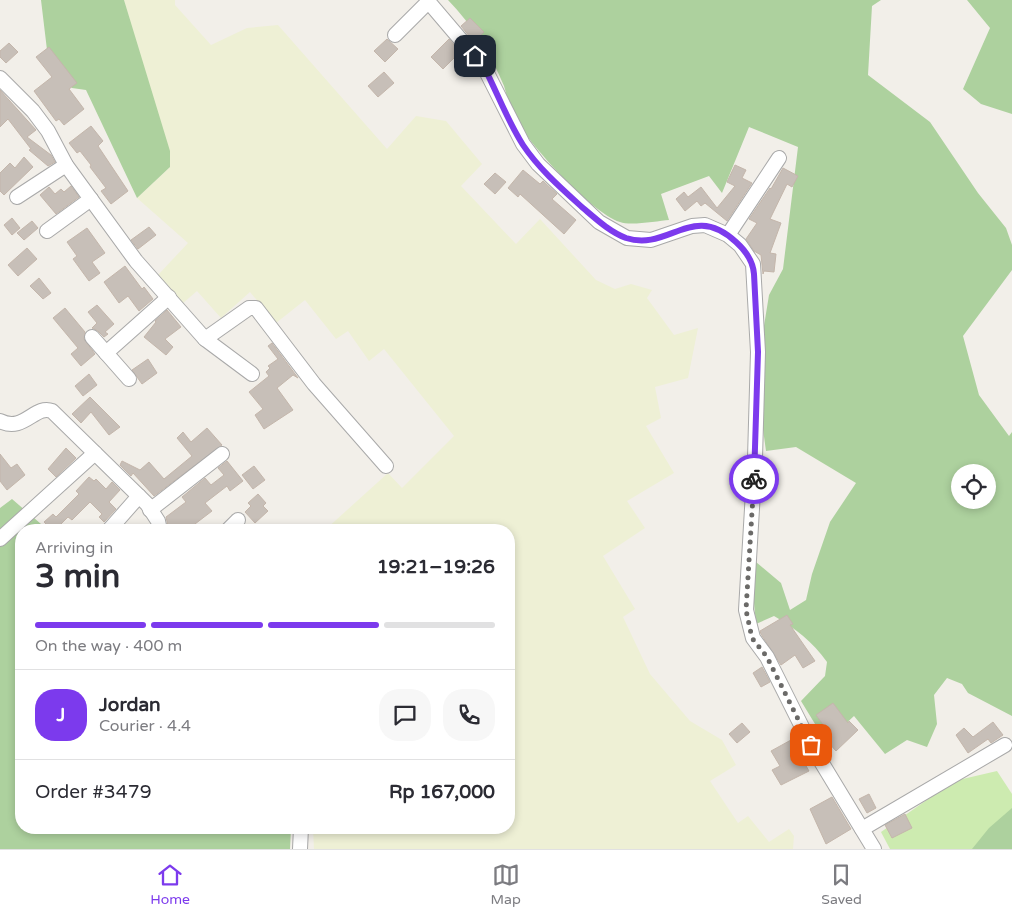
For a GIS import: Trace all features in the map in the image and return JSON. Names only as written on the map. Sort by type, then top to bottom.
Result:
[{"type":"street","points":[[395,35],[428,1],[484,67],[523,144],[538,164],[599,222],[627,238],[638,240],[650,240],[699,225],[705,225],[728,235],[740,245],[753,264],[758,352],[755,458],[746,610],[749,628],[752,638],[767,657],[811,745],[874,849]]},
{"type":"street","points":[[0,78],[33,111],[48,132],[66,165],[136,261],[206,339],[252,374]]},
{"type":"street","points":[[728,235],[779,158]]},
{"type":"street","points":[[17,197],[66,165]]},
{"type":"street","points":[[47,231],[91,199]]},
{"type":"street","points":[[106,353],[169,297]]},
{"type":"street","points":[[206,339],[249,308],[256,308],[314,384],[386,466]]},
{"type":"street","points":[[92,337],[129,379]]},
{"type":"street","points":[[0,421],[17,424],[43,410],[50,409],[138,496],[159,524]]},
{"type":"street","points":[[17,524],[95,453]]},
{"type":"street","points":[[150,510],[222,454]]},
{"type":"street","points":[[114,524],[138,496]]},
{"type":"street","points":[[0,540],[15,526]]},
{"type":"street","points":[[862,829],[1005,745]]},
{"type":"street","points":[[300,849],[301,834]]},
{"type":"green space","points":[[41,0],[124,0],[170,151],[170,167],[137,198],[86,90],[72,88],[47,50]]},
{"type":"green space","points":[[124,0],[175,0],[175,5],[211,45],[247,28],[278,25],[387,149],[416,116],[446,121],[482,164],[461,186],[516,244],[540,219],[596,280],[615,289],[631,284],[652,290],[647,298],[674,335],[698,328],[688,378],[655,387],[661,418],[646,426],[674,473],[627,501],[645,528],[603,556],[635,609],[623,617],[650,674],[690,721],[722,740],[736,765],[710,781],[738,823],[748,816],[769,842],[789,829],[794,836],[793,849],[314,849],[313,834],[515,834],[515,524],[332,524],[388,473],[402,488],[454,436],[384,349],[369,361],[348,331],[336,339],[305,300],[276,323],[250,292],[221,318],[197,291],[182,304],[158,275],[188,243],[137,198],[170,167]]},
{"type":"green space","points":[[448,0],[881,0],[872,6],[868,75],[930,122],[978,193],[1006,228],[1012,245],[1012,270],[963,336],[979,395],[1009,436],[1012,432],[1012,716],[968,693],[962,684],[947,678],[934,695],[937,724],[927,747],[907,740],[885,754],[854,716],[826,742],[801,701],[825,676],[827,662],[803,636],[774,616],[756,624],[753,593],[756,562],[781,583],[790,610],[806,600],[812,574],[830,522],[856,483],[796,447],[766,451],[761,415],[761,344],[769,295],[783,269],[798,147],[749,127],[722,193],[709,176],[661,194],[669,220],[637,223],[620,222],[607,216],[577,191],[532,142],[513,115],[499,74],[473,30]]},
{"type":"green space","points":[[967,0],[1012,0],[1012,114],[981,104],[963,89],[990,28]]},
{"type":"green space","points":[[12,499],[41,524],[15,524],[15,834],[291,834],[290,849],[0,849],[0,508]]},
{"type":"green space","points":[[997,771],[1012,794],[1012,849],[890,849],[881,832],[954,781]]},
{"type":"green space","points":[[1012,808],[1012,849],[972,849],[989,828]]},
{"type":"building","points":[[470,18],[484,32],[474,42],[461,26]]},
{"type":"building","points":[[387,39],[398,49],[385,62],[374,51]]},
{"type":"building","points":[[449,39],[460,52],[443,69],[431,57]]},
{"type":"building","points":[[9,43],[18,52],[6,63],[0,57],[0,51]]},
{"type":"building","points":[[49,47],[77,83],[69,89],[84,109],[64,125],[59,119],[56,121],[34,91],[52,77],[36,57]]},
{"type":"building","points":[[384,72],[394,83],[378,97],[368,86]]},
{"type":"building","points":[[0,90],[36,130],[27,137],[51,155],[55,162],[48,166],[29,150],[31,149],[8,119],[0,127]]},
{"type":"building","points":[[91,126],[103,141],[98,146],[128,191],[111,204],[101,191],[106,188],[90,167],[91,165],[80,151],[77,153],[69,143]]},
{"type":"building","points":[[24,157],[33,167],[4,195],[0,191],[0,173],[10,163],[15,168]]},
{"type":"building","points":[[735,165],[746,170],[742,178],[752,183],[727,221],[705,203],[701,206],[697,201],[685,211],[676,199],[684,192],[688,197],[701,187],[717,208],[735,186],[727,182]]},
{"type":"building","points":[[783,168],[798,176],[792,187],[787,184],[770,219],[781,223],[770,253],[776,254],[774,272],[764,271],[763,274],[761,255],[754,251],[746,239],[757,223],[749,219],[771,189]]},
{"type":"building","points":[[523,170],[540,184],[543,181],[557,194],[552,199],[576,220],[564,234],[520,194],[518,197],[508,188]]},
{"type":"building","points":[[495,173],[506,182],[495,194],[484,184]]},
{"type":"building","points":[[71,186],[79,197],[56,214],[40,195],[49,187],[55,194],[61,189],[64,192]]},
{"type":"building","points":[[12,218],[20,228],[12,235],[4,225]]},
{"type":"building","points":[[32,221],[38,228],[24,240],[17,233]]},
{"type":"building","points":[[149,227],[156,235],[138,249],[131,240]]},
{"type":"building","points":[[87,228],[105,253],[92,262],[100,273],[89,281],[73,259],[77,256],[67,242]]},
{"type":"building","points":[[27,248],[37,259],[18,276],[8,265]]},
{"type":"building","points":[[125,266],[142,289],[144,287],[153,299],[139,311],[128,296],[119,303],[104,282]]},
{"type":"building","points":[[39,278],[51,293],[43,299],[30,286]]},
{"type":"building","points":[[97,305],[114,324],[105,332],[108,334],[104,337],[92,328],[97,323],[88,312]]},
{"type":"building","points":[[65,308],[85,332],[84,339],[95,354],[81,366],[71,354],[78,348],[53,318]]},
{"type":"building","points":[[167,310],[181,327],[165,339],[173,347],[166,355],[144,337],[155,321]]},
{"type":"building","points":[[272,343],[298,378],[293,375],[277,388],[293,410],[264,429],[255,415],[263,409],[249,392],[269,376],[266,372],[270,368],[268,366],[278,359],[268,346]]},
{"type":"building","points":[[148,359],[157,373],[142,384],[132,370]]},
{"type":"building","points":[[89,374],[97,385],[83,396],[75,386]]},
{"type":"building","points":[[90,397],[120,427],[109,435],[91,412],[81,423],[72,414]]},
{"type":"building","points":[[207,428],[222,445],[154,496],[133,473],[131,476],[120,465],[122,461],[140,470],[149,462],[164,479],[192,456],[177,438],[183,432],[191,442]]},
{"type":"building","points":[[66,448],[76,458],[56,477],[48,469]]},
{"type":"building","points":[[0,454],[11,468],[17,464],[25,475],[7,490],[0,481]]},
{"type":"building","points":[[227,461],[243,481],[230,491],[227,486],[205,503],[212,511],[195,524],[168,524],[166,517],[186,502],[182,497],[205,478],[211,485],[224,475],[218,468]]},
{"type":"building","points":[[254,466],[265,480],[253,489],[242,475]]},
{"type":"building","points":[[89,477],[94,481],[96,479],[106,489],[112,482],[120,490],[109,502],[116,509],[104,522],[99,517],[102,514],[90,502],[72,520],[68,517],[61,524],[46,524],[44,522],[53,514],[56,517],[79,494],[76,491]]},
{"type":"building","points":[[258,494],[266,503],[263,506],[268,511],[255,523],[245,512],[251,506],[248,503]]},
{"type":"building","points":[[787,615],[793,624],[790,625],[815,661],[803,668],[795,655],[781,665],[760,631]]},
{"type":"building","points":[[762,667],[770,682],[761,687],[753,673]]},
{"type":"building","points":[[833,703],[848,723],[849,721],[858,730],[836,751],[828,742],[832,737],[816,715]]},
{"type":"building","points":[[993,722],[1003,735],[991,743],[988,739],[968,753],[956,735],[964,728],[973,737]]},
{"type":"building","points":[[742,723],[750,732],[737,743],[729,734]]},
{"type":"building","points":[[791,740],[809,771],[781,785],[772,770],[780,766],[771,751]]},
{"type":"building","points":[[869,794],[876,808],[867,813],[859,799]]},
{"type":"building","points":[[832,797],[851,829],[826,844],[810,809]]},
{"type":"building","points":[[905,814],[912,828],[892,838],[885,825]]},
{"type":"way so far","points":[[754,479],[748,550],[746,610],[749,628],[752,638],[767,657],[775,672],[811,745]]},
{"type":"route","points":[[475,56],[484,67],[523,144],[538,164],[599,222],[627,238],[638,240],[650,240],[692,226],[705,225],[718,229],[728,235],[748,255],[753,264],[758,352],[754,479]]}]
